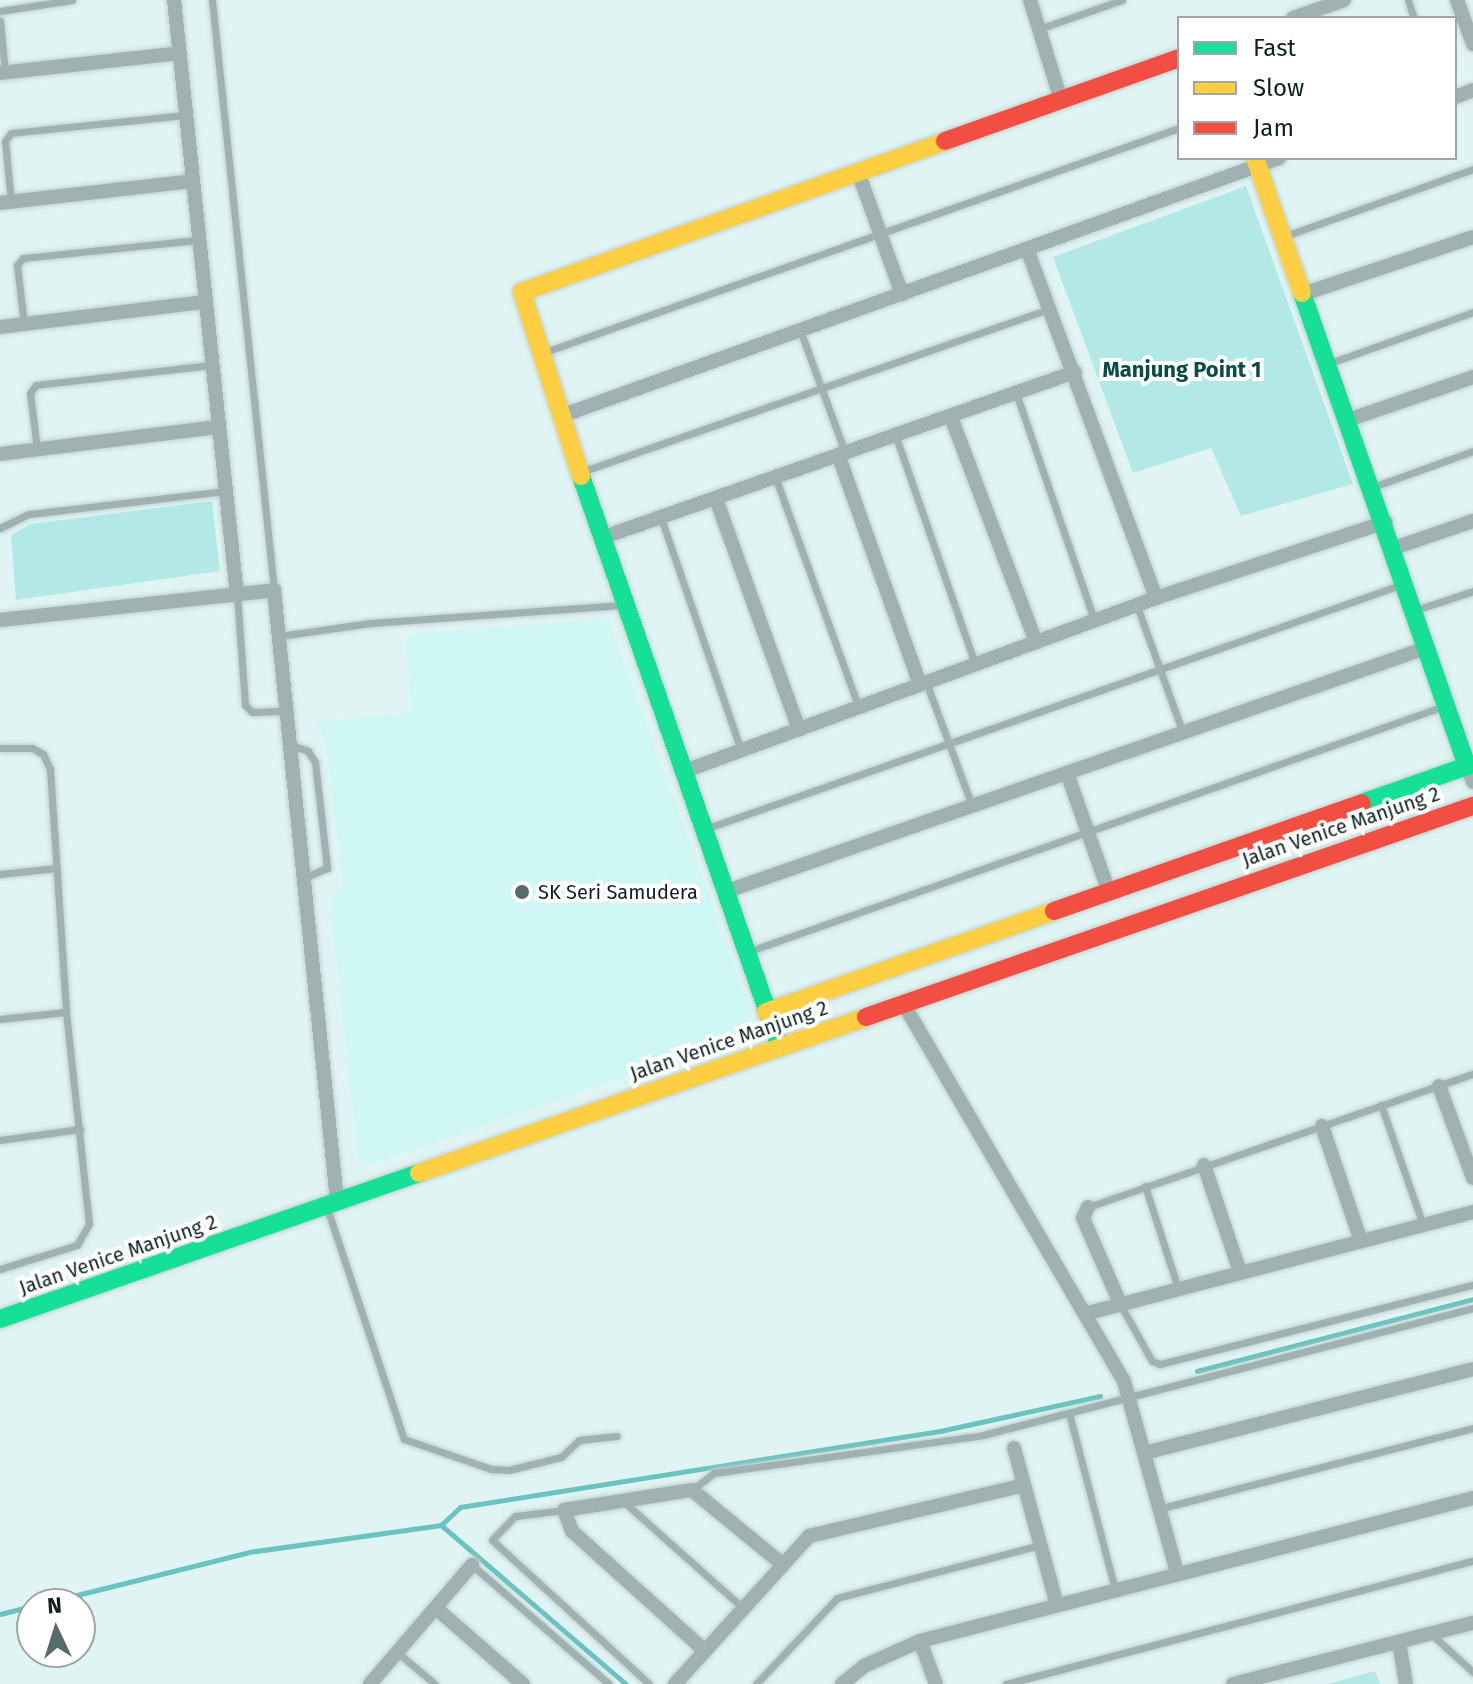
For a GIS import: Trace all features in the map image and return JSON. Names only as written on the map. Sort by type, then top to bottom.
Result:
[{"type":"street","points":[[174,0],[237,595]]},
{"type":"street","points":[[1030,0],[1061,100]]},
{"type":"street","points":[[1299,16],[1344,0]]},
{"type":"street","points":[[1457,0],[1472,36]]},
{"type":"street","points":[[2,73],[180,53]]},
{"type":"street","points":[[780,1047],[521,302],[529,286],[1177,59]]},
{"type":"street","points":[[561,416],[1027,249],[1257,162],[1386,522],[1471,774],[1109,892],[766,1012]]},
{"type":"street","points":[[858,172],[902,294]]},
{"type":"street","points":[[6,202],[192,181]]},
{"type":"street","points":[[1303,294],[1473,237]]},
{"type":"street","points":[[1027,249],[1156,598]]},
{"type":"street","points":[[0,327],[205,302]]},
{"type":"street","points":[[601,538],[1075,372]]},
{"type":"street","points":[[1348,420],[1473,377]]},
{"type":"street","points":[[951,417],[1036,642]]},
{"type":"street","points":[[0,454],[218,427]]},
{"type":"street","points":[[842,456],[923,683]]},
{"type":"street","points":[[716,499],[799,729]]},
{"type":"street","points":[[1394,548],[1473,521]]},
{"type":"street","points":[[685,771],[1094,620],[1386,522]]},
{"type":"street","points":[[0,620],[274,590],[331,1204]]},
{"type":"street","points":[[727,891],[1426,648]]},
{"type":"street","points":[[1067,773],[1109,892]]},
{"type":"street","name":"Jalan Venice Manjung 2","points":[[0,1319],[1473,806]]},
{"type":"street","points":[[903,1003],[1088,1313],[1130,1397],[1148,1452],[1177,1572]]},
{"type":"street","points":[[1439,1086],[1473,1178]]},
{"type":"street","points":[[1322,1126],[1361,1241]]},
{"type":"street","points":[[1204,1165],[1240,1272]]},
{"type":"street","points":[[1088,1207],[1083,1218],[1120,1303]]},
{"type":"street","points":[[1088,1313],[1473,1212]]},
{"type":"street","points":[[1148,1452],[1473,1369]]},
{"type":"street","points":[[1014,1448],[1057,1605]]},
{"type":"street","points":[[675,1684],[781,1563],[809,1536],[1024,1485]]},
{"type":"street","points":[[704,1650],[572,1531],[564,1510],[692,1490],[781,1563]]},
{"type":"street","points":[[842,1684],[864,1666],[920,1641],[1177,1572],[1473,1498]]},
{"type":"street","points":[[370,1684],[472,1565]]},
{"type":"street","points":[[437,1609],[523,1684]]},
{"type":"street","points":[[1233,1684],[1473,1623]]},
{"type":"street","points":[[920,1641],[936,1684]]},
{"type":"street","points":[[1399,1642],[1406,1684]]},
{"type":"lane","points":[[0,11],[72,0]]},
{"type":"lane","points":[[212,0],[274,590]]},
{"type":"lane","points":[[1039,29],[1122,0]]},
{"type":"lane","points":[[0,21],[2,73]]},
{"type":"lane","points":[[6,202],[5,141],[11,133],[186,115]]},
{"type":"lane","points":[[539,354],[1177,129]]},
{"type":"lane","points":[[1282,236],[1473,169]]},
{"type":"lane","points":[[24,324],[17,265],[23,258],[198,240]]},
{"type":"lane","points":[[580,473],[1050,308]]},
{"type":"lane","points":[[1328,363],[1473,312]]},
{"type":"lane","points":[[800,330],[842,456]]},
{"type":"lane","points":[[37,449],[30,393],[36,385],[212,365]]},
{"type":"lane","points":[[1016,393],[1094,620]]},
{"type":"lane","points":[[896,437],[975,664]]},
{"type":"lane","points":[[1373,487],[1473,451]]},
{"type":"lane","points":[[776,479],[858,707]]},
{"type":"lane","points":[[0,528],[29,514],[226,491]]},
{"type":"lane","points":[[661,518],[741,750]]},
{"type":"lane","points":[[705,829],[1405,583]]},
{"type":"lane","points":[[1414,611],[1472,593]]},
{"type":"lane","points":[[237,595],[245,705],[252,712],[285,711]]},
{"type":"lane","points":[[277,637],[370,623],[624,605]]},
{"type":"lane","points":[[1137,606],[1183,733]]},
{"type":"lane","points":[[923,683],[972,806]]},
{"type":"lane","points":[[746,952],[1446,706]]},
{"type":"lane","points":[[289,744],[308,751],[315,762],[327,868],[303,879]]},
{"type":"lane","points":[[0,748],[32,748],[43,754],[50,769],[66,1012],[89,1198],[85,1237],[77,1245],[0,1269]]},
{"type":"lane","points":[[0,874],[57,868]]},
{"type":"lane","points":[[0,1019],[66,1012]]},
{"type":"lane","points":[[1088,1207],[1473,1074]]},
{"type":"lane","points":[[1381,1105],[1423,1225]]},
{"type":"lane","points":[[0,1140],[80,1129]]},
{"type":"lane","points":[[1145,1186],[1178,1288]]},
{"type":"lane","points":[[331,1204],[404,1439],[491,1469],[509,1470],[561,1457],[579,1440],[617,1436]]},
{"type":"lane","points":[[1120,1303],[1152,1361],[1160,1364],[1473,1285]]},
{"type":"lane","points":[[692,1490],[714,1473],[983,1435],[1473,1308]]},
{"type":"lane","points":[[1069,1413],[1115,1589]]},
{"type":"lane","points":[[1162,1508],[1473,1428]]},
{"type":"lane","points":[[623,1501],[743,1608]]},
{"type":"lane","points":[[564,1510],[515,1516],[494,1535],[494,1545],[649,1684]]},
{"type":"lane","points":[[756,1684],[837,1598],[1040,1545]]},
{"type":"lane","points":[[1006,1684],[1473,1561]]},
{"type":"lane","points":[[472,1565],[609,1684]]},
{"type":"lane","points":[[1429,1633],[1473,1672]]},
{"type":"lane","points":[[398,1653],[435,1684]]},
{"type":"shaded area","points":[[1246,186],[1353,484],[1241,516],[1211,448],[1133,473],[1053,257]]},
{"type":"shaded area","points":[[212,501],[220,571],[16,600],[11,535],[31,524]]},
{"type":"shaded area","name":"SK Seri Samudera","points":[[608,619],[758,1030],[366,1166],[358,1157],[330,900],[343,883],[326,744],[316,721],[411,714],[406,635]]},
{"type":"shaded area","points":[[1375,1671],[1380,1684],[1328,1684]]},
{"type":"waterway","points":[[1197,1371],[1473,1299]]},
{"type":"waterway","points":[[96,1590],[249,1552],[441,1525],[460,1507],[940,1431],[1100,1396]]},
{"type":"waterway","points":[[441,1525],[626,1684]]},
{"type":"waterway","points":[[0,1614],[16,1610]]},
{"type":"traffic: fast","points":[[1302,293],[1467,766],[1362,803]]},
{"type":"traffic: fast","points":[[581,476],[780,1047]]},
{"type":"traffic: fast","points":[[0,1319],[419,1173]]},
{"type":"traffic: slow","points":[[581,476],[522,292],[945,141]]},
{"type":"traffic: slow","points":[[1256,160],[1302,293]]},
{"type":"traffic: slow","points":[[766,1012],[1054,911]]},
{"type":"traffic: slow","points":[[419,1173],[866,1017]]},
{"type":"traffic: jam","points":[[945,141],[1177,59]]},
{"type":"traffic: jam","points":[[1054,911],[1362,803]]},
{"type":"traffic: jam","points":[[866,1017],[1473,806]]},
{"type":"place","name":"SK Seri Samudera","points":[[522,892]]},
{"type":"district","name":"Manjung Point 1","points":[[1182,370]]}]
